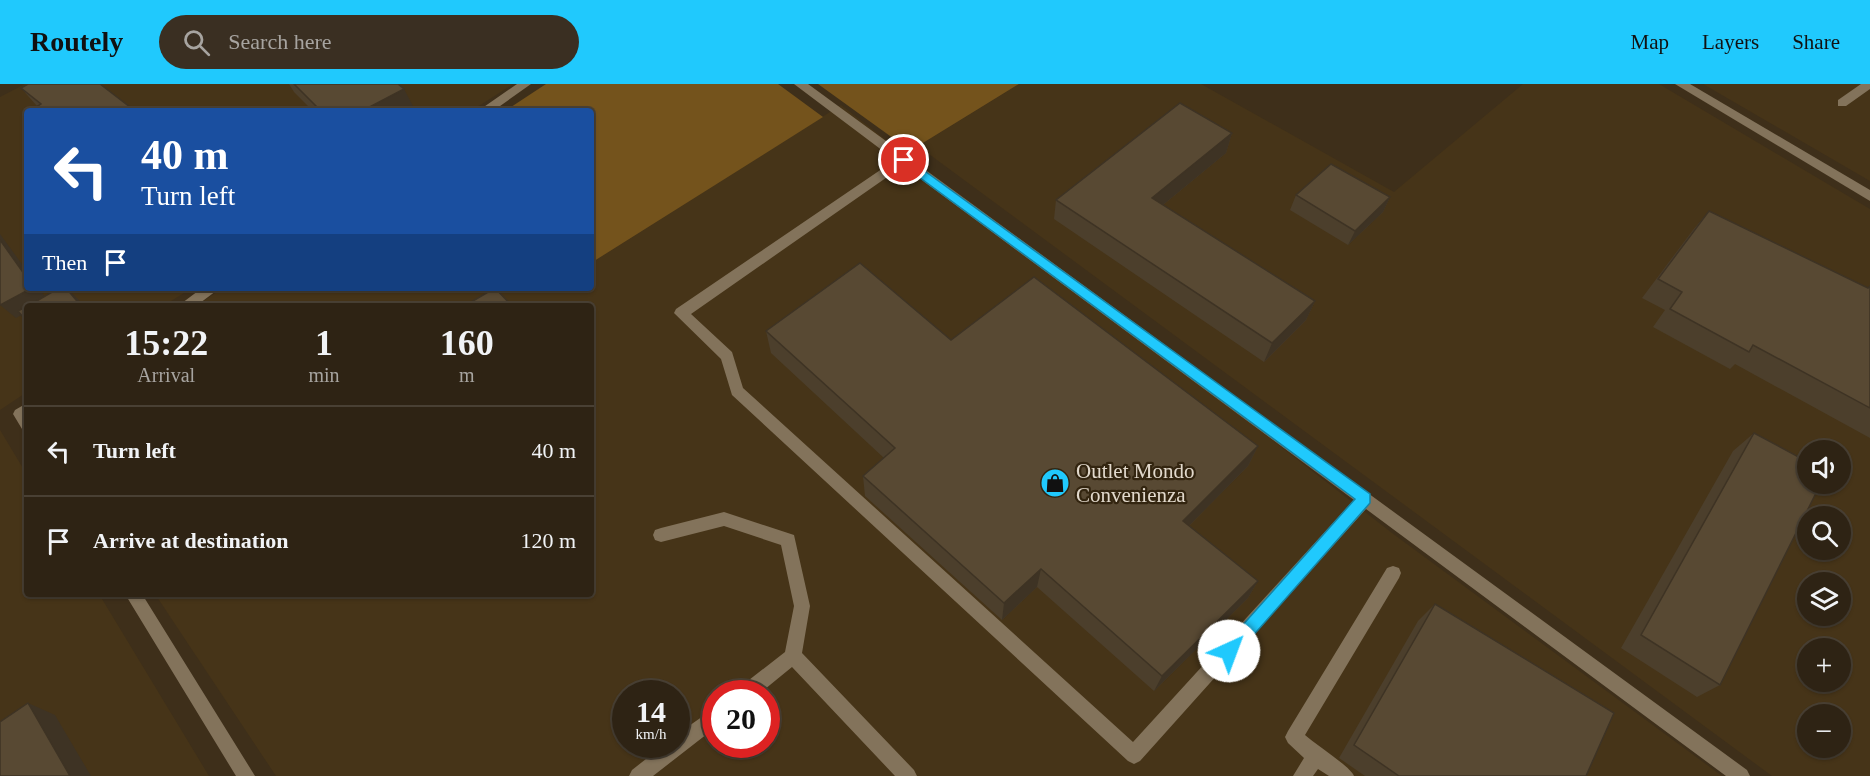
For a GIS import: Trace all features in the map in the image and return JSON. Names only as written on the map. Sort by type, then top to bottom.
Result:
[{"type":"street","points":[[489,108],[525,84]]},
{"type":"street","points":[[800,84],[1741,776]]},
{"type":"street","points":[[1681,84],[1870,196]]},
{"type":"street","points":[[1842,103],[1869,84]]},
{"type":"street","points":[[904,160],[681,314],[727,356],[737,391],[1134,755],[1365,499]]},
{"type":"street","points":[[190,303],[208,291]]},
{"type":"street","points":[[661,535],[724,519],[788,540],[802,606],[793,656],[763,680]]},
{"type":"street","points":[[1345,776],[1316,757],[1294,737],[1393,573]]},
{"type":"street","points":[[135,597],[246,776]]},
{"type":"street","points":[[793,656],[908,776]]},
{"type":"street","points":[[638,776],[702,728]]},
{"type":"street","points":[[1302,776],[1316,757]]},
{"type":"shaded area","points":[[25,84],[513,84],[476,108],[24,108],[24,291],[187,291],[168,303],[24,303],[24,394],[0,410],[0,97]]},
{"type":"shaded area","points":[[546,84],[778,84],[823,117],[594,261],[594,108],[510,108]]},
{"type":"shaded area","points":[[818,84],[1019,84],[918,146],[897,141]]},
{"type":"shaded area","points":[[1019,84],[1201,84],[1394,192],[1523,84],[1659,84],[1870,209],[1870,776],[1772,776],[918,146]]},
{"type":"shaded area","points":[[1703,84],[1870,84],[1870,181]]},
{"type":"shaded area","points":[[841,105],[1392,533],[1722,776],[276,776],[157,597],[594,597],[594,303],[200,303],[218,291],[594,291],[594,261]]},
{"type":"shaded area","points":[[0,430],[24,470],[24,597],[101,597],[209,776],[0,776]]},
{"type":"building","points":[[28,84],[100,84],[131,108],[35,108],[41,104],[21,88]]},
{"type":"building","points":[[294,84],[398,84],[404,89],[368,108],[318,108]]},
{"type":"building","points":[[1180,103],[1232,133],[1152,198],[1315,301],[1272,343],[1056,200]]},
{"type":"building","points":[[1331,164],[1390,197],[1355,231],[1296,195]]},
{"type":"building","points":[[1709,211],[1868,288],[1870,286],[1870,408],[1753,345],[1749,352],[1670,309],[1682,292],[1658,279]]},
{"type":"building","points":[[0,240],[24,274],[24,291],[26,291],[0,305]]},
{"type":"building","name":"Outlet Mondo Convenienza","points":[[860,263],[951,340],[1034,277],[1258,446],[1183,521],[1258,581],[1162,676],[1041,569],[1004,603],[863,476],[895,448],[766,331]]},
{"type":"building","points":[[54,291],[68,291],[78,303],[33,303]]},
{"type":"building","points":[[490,291],[498,291],[509,303],[469,303]]},
{"type":"building","points":[[24,308],[24,318],[18,311]]},
{"type":"building","points":[[1754,433],[1797,456],[1797,494],[1816,494],[1810,506],[1797,506],[1797,531],[1720,685],[1641,635]]},
{"type":"building","points":[[1435,604],[1614,713],[1586,776],[1399,776],[1354,745]]},
{"type":"building","points":[[28,703],[70,776],[0,776],[0,722]]},
{"type":"place","name":"Outlet Mondo Convenienza","points":[[1055,483]]},
{"type":"route","points":[[904,160],[1365,499],[1229,651]]}]
